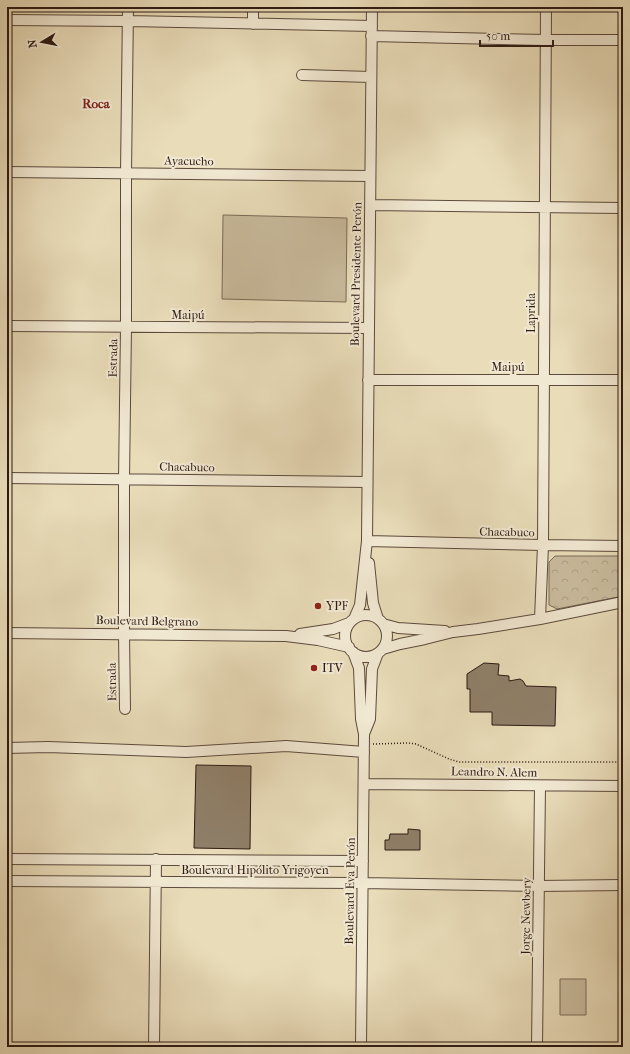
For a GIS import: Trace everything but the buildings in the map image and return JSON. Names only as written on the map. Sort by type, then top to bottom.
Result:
[{"type":"street","name":"Estrada","points":[[126,709],[124,634],[124,479],[128,7]]},
{"type":"street","points":[[253,7],[253,24]]},
{"type":"street","name":"Boulevard Presidente Perón","points":[[364,743],[370,719],[372,669],[380,651],[386,643],[387,637],[386,630],[373,603],[367,541],[372,7]]},
{"type":"street","name":"Laprida","points":[[540,620],[543,545],[546,7]]},
{"type":"street","points":[[7,20],[253,24],[545,40],[623,40]]},
{"type":"street","points":[[302,74],[371,77]]},
{"type":"street","name":"Ayacucho","points":[[7,172],[370,176]]},
{"type":"street","points":[[370,205],[623,208]]},
{"type":"street","name":"Maipú","points":[[7,326],[369,328]]},
{"type":"street","name":"Maipú","points":[[368,380],[623,380]]},
{"type":"street","name":"Chacabuco","points":[[7,478],[367,482]]},
{"type":"street","name":"Boulevard Presidente Perón","points":[[364,743],[361,719],[360,668],[346,641],[345,635],[360,605],[367,541]]},
{"type":"street","name":"Chacabuco","points":[[367,541],[623,546]]},
{"type":"street","points":[[351,650],[359,656],[372,656],[380,651],[400,644],[453,632],[540,620],[623,602]]},
{"type":"street","points":[[352,621],[359,616],[365,615],[372,616],[398,628],[453,632]]},
{"type":"street","name":"Boulevard Belgrano","points":[[286,636],[333,628],[352,621]]},
{"type":"street","name":"Boulevard Belgrano","points":[[7,633],[286,636],[318,640],[351,650]]},
{"type":"street","points":[[7,748],[48,747],[186,752],[364,743]]},
{"type":"street","name":"Boulevard Eva Perón","points":[[361,1047],[364,743]]},
{"type":"street","name":"Leandro N. Alem","points":[[364,784],[623,786]]},
{"type":"street","name":"Jorge Newbery","points":[[537,1047],[540,786]]},
{"type":"street","name":"Boulevard Hipólito Yrigoyen","points":[[7,859],[363,861]]},
{"type":"street","points":[[154,1047],[156,859]]},
{"type":"street","name":"Boulevard Hipólito Yrigoyen","points":[[7,881],[362,883],[539,886],[623,885]]},
{"type":"path","points":[[364,743],[416,744],[459,762],[623,762]]},
{"type":"green space","points":[[223,215],[347,218],[346,302],[222,299]]},
{"type":"green space","points":[[555,556],[623,556],[623,596],[557,609],[549,605],[549,562]]},
{"type":"green space","points":[[560,979],[586,979],[586,1015],[560,1015]]},
{"type":"place","name":"YPF","points":[[318,606]]},
{"type":"place","name":"ITV","points":[[314,668]]},
{"type":"district","name":"Roca","points":[[96,103]]}]
